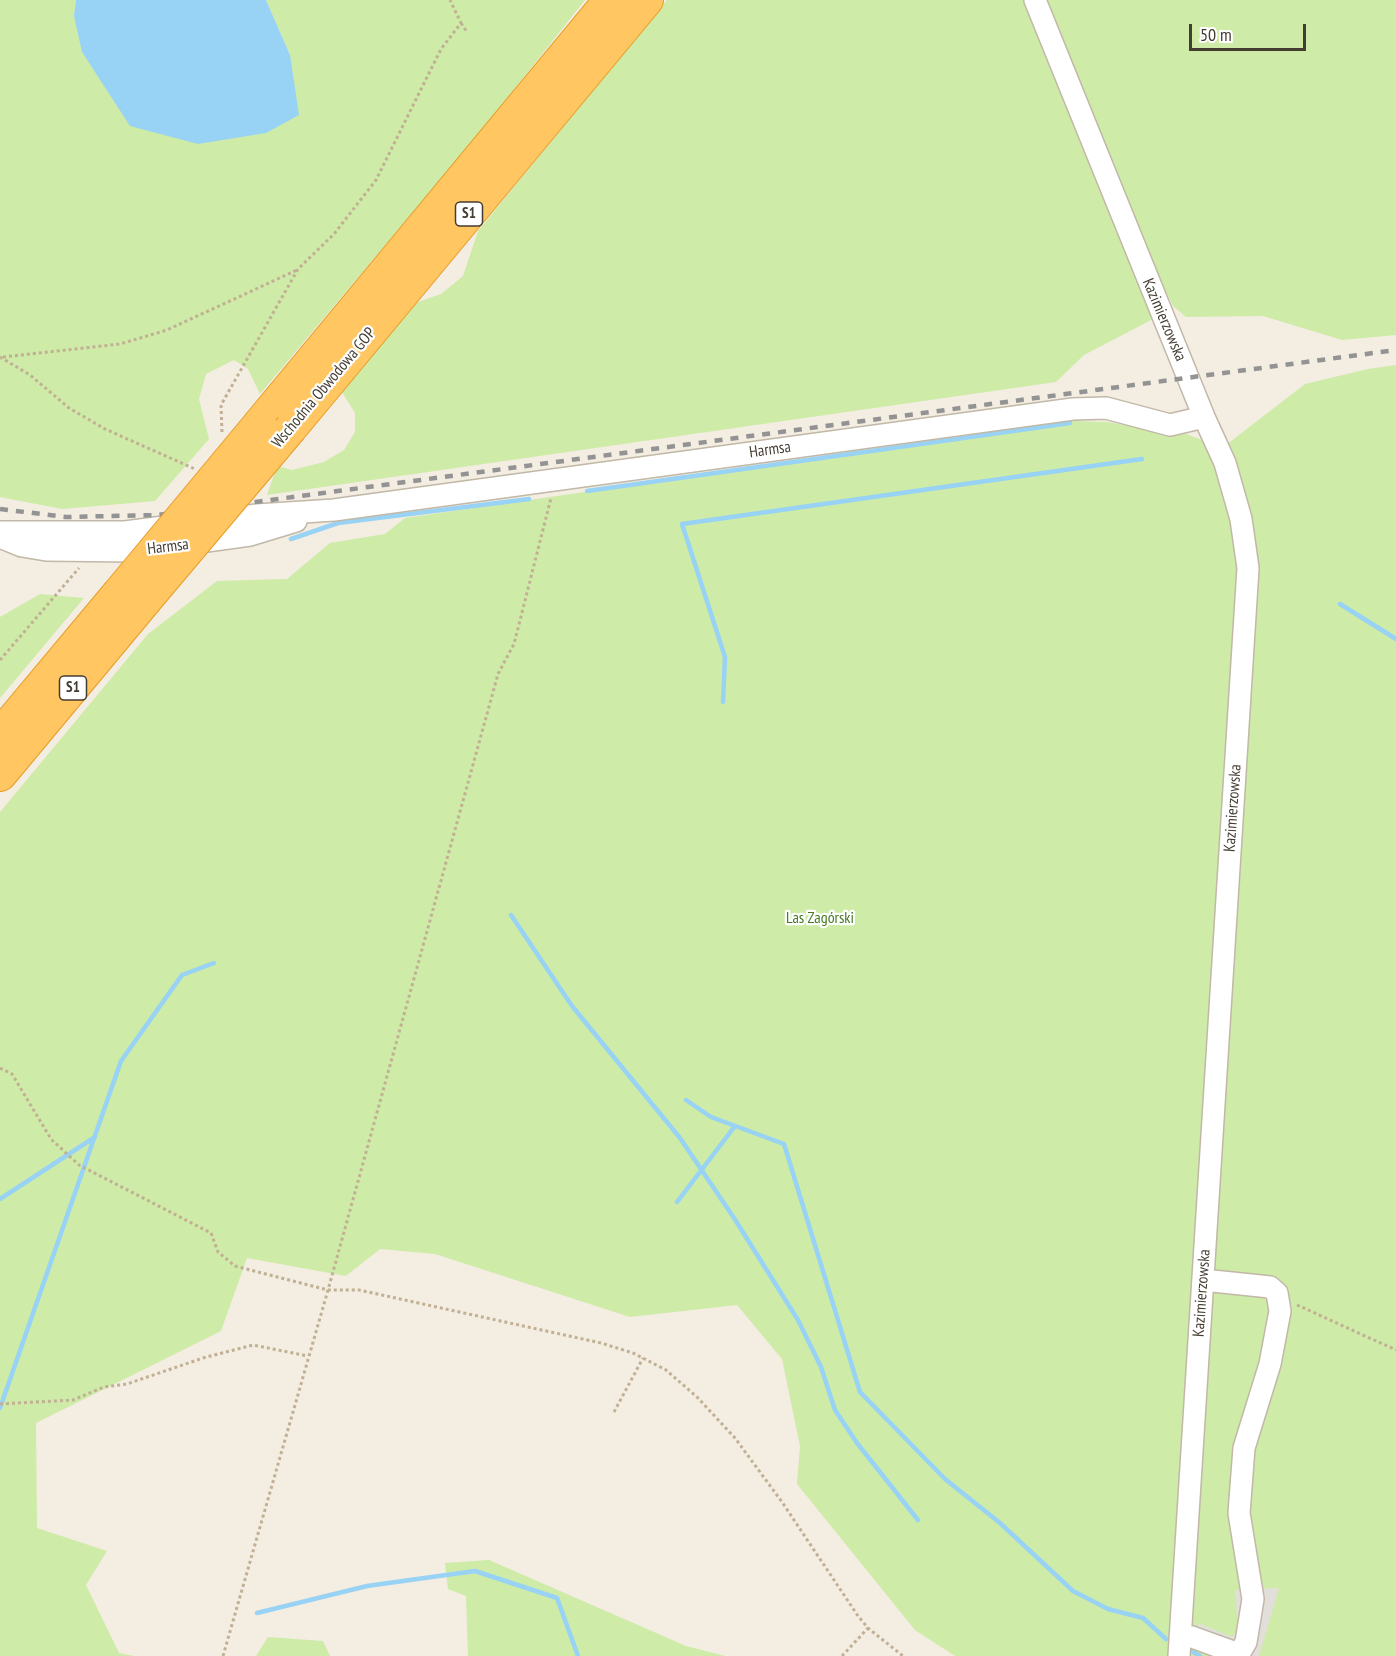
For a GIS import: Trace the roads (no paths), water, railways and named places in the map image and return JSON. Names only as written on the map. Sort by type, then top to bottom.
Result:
[{"type":"highway","name":"Wschodnia Obwodowa GOP","points":[[0,775],[260,423],[610,0]]},
{"type":"highway","name":"Wschodnia Obwodowa GOP","points":[[0,735],[291,428],[647,0]]},
{"type":"street","name":"Kazimierzowska","points":[[1035,0],[1204,417],[1225,463],[1241,519],[1248,568],[1180,1646]]},
{"type":"street","name":"Harmsa","points":[[0,532],[125,532],[257,515],[334,510],[1073,409],[1106,408],[1170,425],[1204,417]]},
{"type":"street","name":"Harmsa","points":[[0,537],[22,546],[46,550],[134,551],[206,543],[250,535],[334,510]]},
{"type":"street","points":[[1180,1646],[1192,1637],[1239,1654],[1246,1642],[1253,1599],[1239,1513],[1245,1448],[1270,1364],[1280,1302],[1277,1293],[1270,1287],[1203,1280]]},
{"type":"water","points":[[76,0],[266,0],[290,55],[299,115],[266,133],[198,144],[130,126],[82,52],[74,16]]},
{"type":"waterway","points":[[587,491],[1070,423]]},
{"type":"waterway","points":[[723,702],[725,657],[682,524],[1142,459]]},
{"type":"waterway","points":[[291,539],[338,523],[529,499]]},
{"type":"waterway","points":[[1340,604],[1396,639]]},
{"type":"waterway","points":[[511,915],[572,1006],[680,1138],[734,1218],[798,1320],[821,1367],[835,1410],[857,1443],[918,1520]]},
{"type":"waterway","points":[[0,1408],[121,1061],[182,975],[214,963]]},
{"type":"waterway","points":[[686,1100],[711,1117],[784,1144],[860,1392],[945,1479],[1000,1523],[1073,1591],[1108,1609],[1143,1618],[1166,1639]]},
{"type":"waterway","points":[[677,1202],[735,1126]]},
{"type":"waterway","points":[[0,1199],[95,1137]]},
{"type":"waterway","points":[[257,1613],[367,1586],[475,1571],[557,1598],[578,1656]]},
{"type":"waterway","points":[[1193,1652],[1200,1656]]},
{"type":"railway","points":[[0,509],[66,517],[158,515],[1396,350]]},
{"type":"park label","name":"Las Zagórski","points":[[820,918]]}]
